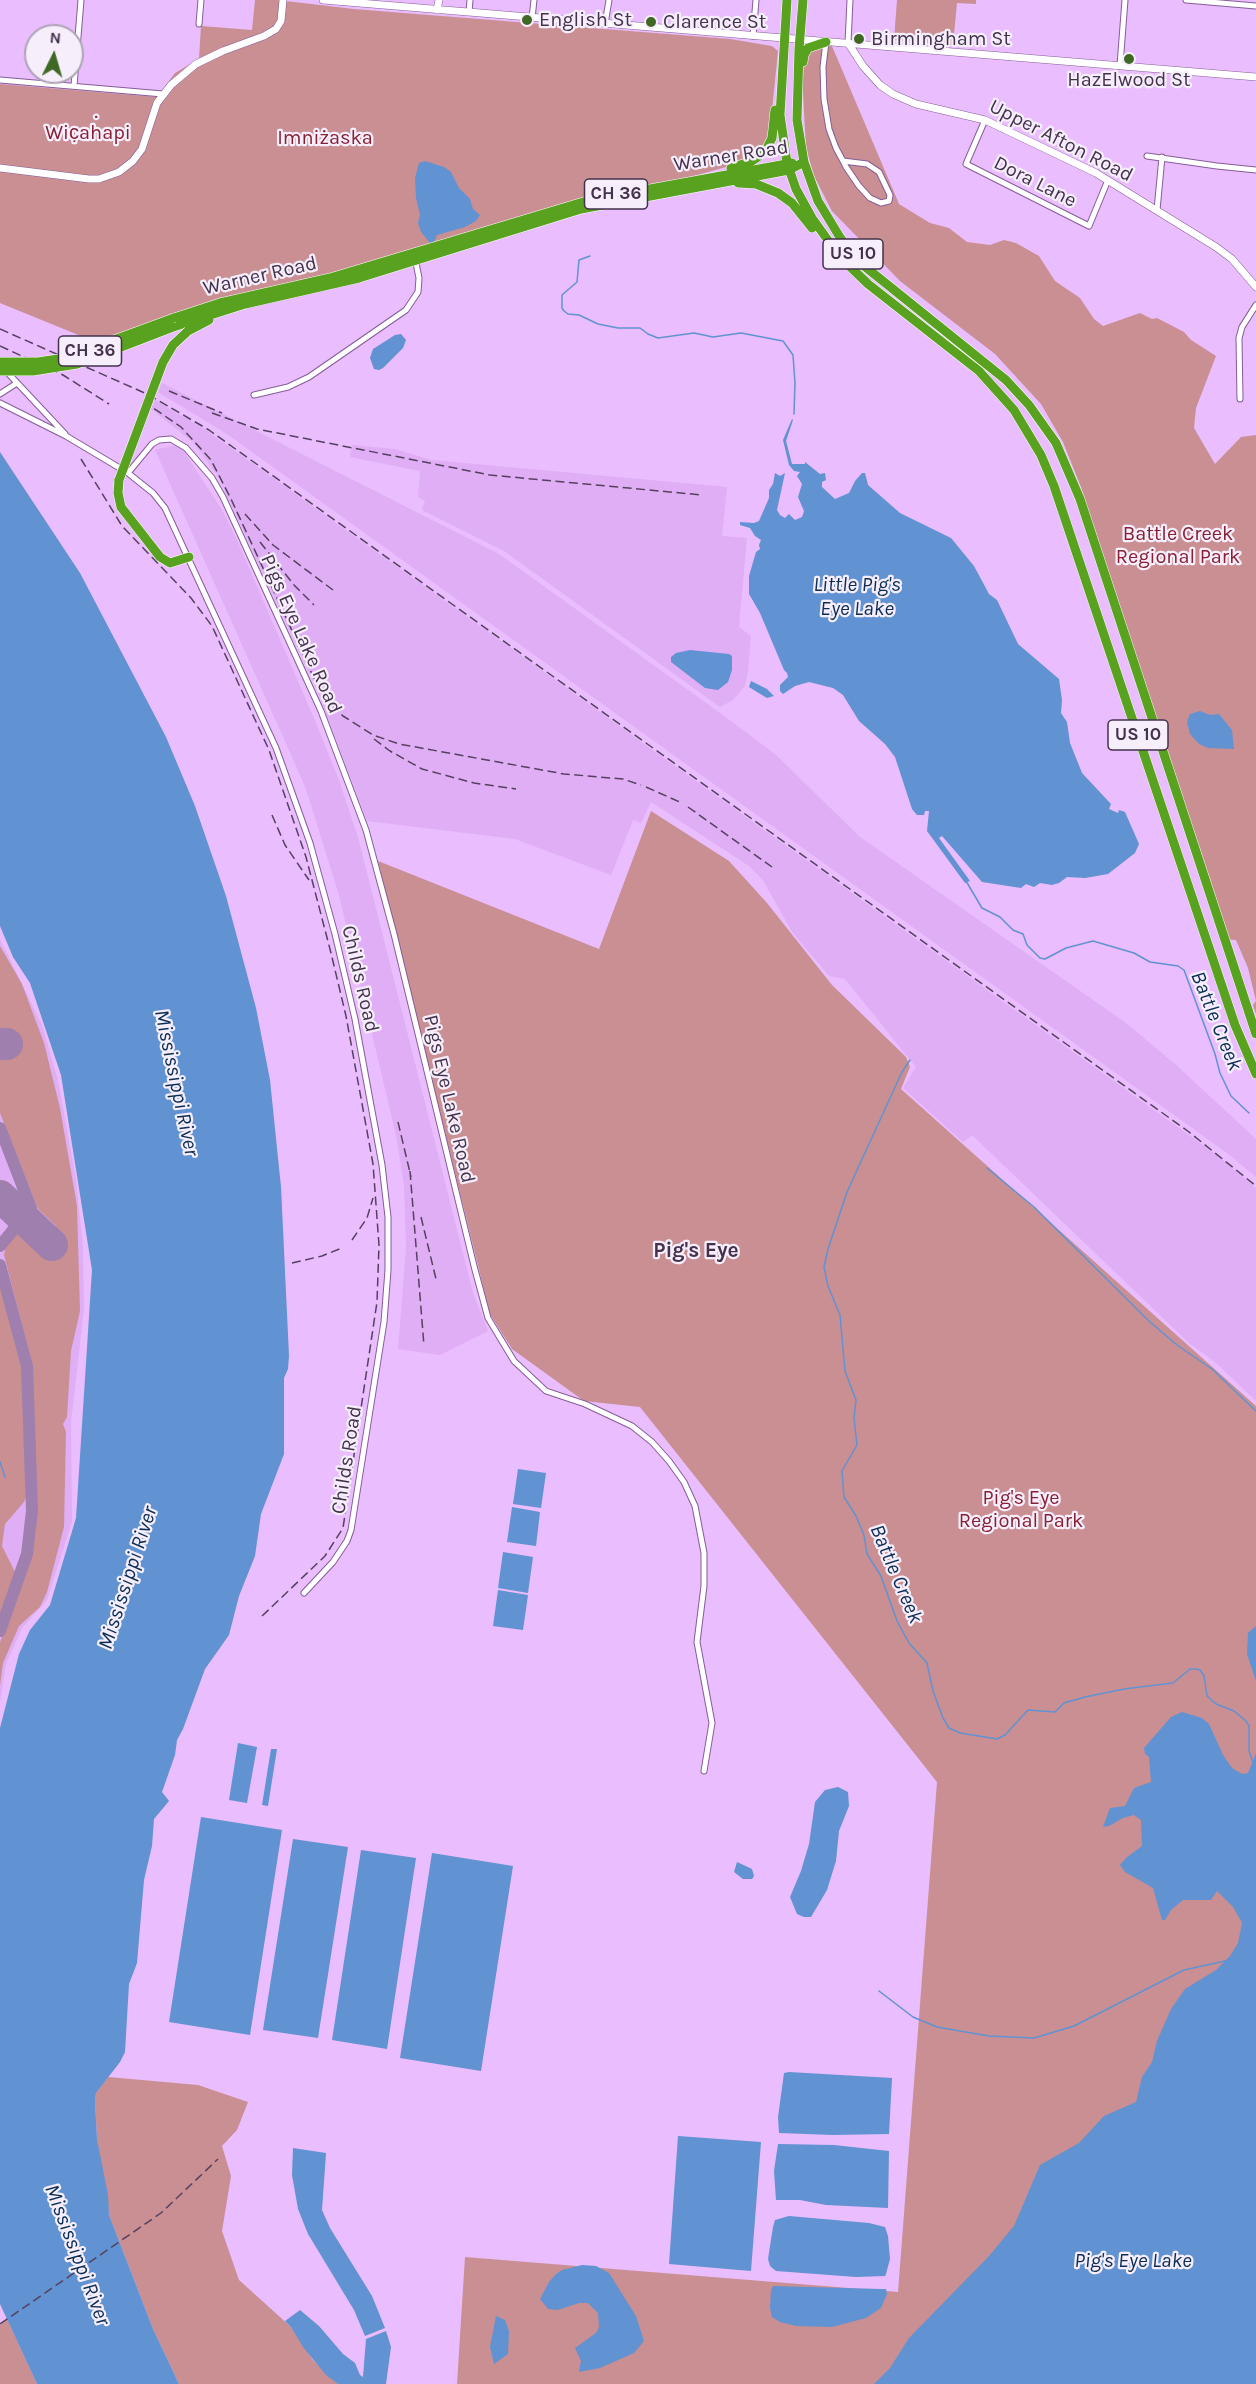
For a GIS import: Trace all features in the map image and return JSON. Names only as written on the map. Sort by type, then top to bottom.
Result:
[{"type":"highway","name":"US 10","points":[[787,0],[781,72],[781,126],[788,166],[812,218],[840,257],[868,284],[979,371],[1014,410],[1041,455],[1054,486],[1235,1025],[1256,1074]]},
{"type":"highway","name":"US 10","points":[[803,0],[797,103],[799,138],[811,185],[825,216],[851,253],[875,276],[1006,380],[1042,422],[1060,452],[1080,499],[1253,1013],[1256,1034]]},
{"type":"highway","points":[[797,103],[805,51],[812,46],[826,42]]},
{"type":"highway","points":[[697,179],[752,161],[765,152],[772,138],[781,72]]},
{"type":"highway","name":"Warner Road","points":[[0,371],[33,371],[77,364],[220,303],[415,257],[581,209],[804,162]]},
{"type":"highway","name":"Warner Road","points":[[0,364],[65,358],[174,323],[245,304],[340,284],[580,202],[697,179],[788,166]]},
{"type":"highway","points":[[676,190],[740,183],[756,184],[770,189],[792,203],[819,238],[840,257]]},
{"type":"highway","points":[[189,557],[170,564],[160,557],[121,507],[118,493],[119,480],[163,362],[173,345],[188,331],[245,304]]},
{"type":"street","points":[[74,86],[81,0]]},
{"type":"street","points":[[198,24],[201,0]]},
{"type":"street","points":[[0,168],[90,179],[99,179],[119,172],[133,161],[142,149],[155,109],[163,94],[178,78],[196,64],[276,29],[281,21],[283,0]]},
{"type":"street","points":[[323,0],[415,4],[437,10],[1256,77]]},
{"type":"street","points":[[437,10],[439,0]]},
{"type":"street","points":[[470,0],[470,12]]},
{"type":"street","points":[[532,18],[534,0]]},
{"type":"street","points":[[605,24],[609,0]]},
{"type":"street","points":[[753,36],[756,0]]},
{"type":"street","points":[[848,43],[850,0]]},
{"type":"street","points":[[1120,66],[1125,0]]},
{"type":"street","points":[[1186,0],[1256,6]]},
{"type":"street","points":[[826,42],[823,67],[824,99],[829,129],[843,161],[859,186],[870,198],[881,203],[889,201],[890,195],[879,172],[867,164],[843,161]]},
{"type":"street","name":"Upper Afton Road","points":[[848,43],[863,66],[880,85],[893,94],[916,104],[985,120],[1034,141],[1108,180],[1203,238],[1232,259],[1256,287]]},
{"type":"street","points":[[0,80],[163,94]]},
{"type":"street","name":"Dora Lane","points":[[985,120],[966,164],[1089,226],[1108,180]]},
{"type":"street","points":[[1147,156],[1256,170]]},
{"type":"street","points":[[1157,210],[1162,157]]},
{"type":"street","points":[[254,395],[288,387],[309,377],[406,310],[418,292],[420,278],[415,257]]},
{"type":"street","points":[[1240,399],[1239,339],[1242,327],[1256,305]]},
{"type":"street","name":"Childs Road","points":[[0,364],[66,436]]},
{"type":"street","points":[[0,394],[17,383]]},
{"type":"street","name":"Childs Road","points":[[0,403],[66,436],[128,473],[153,493],[165,508],[273,740],[310,843],[356,1019],[386,1192],[387,1297],[355,1514],[342,1550],[304,1593]]},
{"type":"street","name":"Pigs Eye Lake Road","points":[[128,473],[152,444],[171,439],[186,448],[212,478],[223,497],[321,711],[366,830],[394,934],[468,1244],[488,1318],[514,1361],[546,1391],[585,1404],[632,1426],[652,1442],[684,1482],[695,1506],[704,1553],[704,1586],[697,1642],[712,1723],[704,1771]]},
{"type":"shaded area","points":[[162,383],[499,554],[720,713],[775,754],[860,837],[1126,1023],[1175,1064],[1256,1139],[1256,1177],[1227,1153],[227,434],[158,392]]},
{"type":"shaded area","points":[[155,400],[206,430],[529,661],[1218,1156],[1256,1188],[1256,1401],[1215,1362],[1189,1343],[972,1135],[963,1142],[903,1088],[916,1067],[845,979],[829,976],[792,932],[763,880],[749,866],[651,802],[641,823],[633,820],[611,875],[515,839],[367,821],[318,692],[219,478],[194,443],[151,409]]},
{"type":"shaded area","points":[[179,444],[222,510],[237,540],[316,723],[339,780],[358,837],[473,1293],[488,1331],[440,1355],[398,1349],[406,1248],[404,1185],[396,1135],[339,895],[305,786],[155,450]]},
{"type":"shaded area","points":[[352,445],[395,449],[431,460],[727,487],[722,536],[747,538],[739,627],[751,636],[745,686],[733,700],[720,707],[504,551],[422,510],[425,501],[418,497],[420,471],[350,457]]},
{"type":"shaded area","points":[[0,939],[42,1025],[58,1080],[76,1180],[83,1247],[84,1308],[71,1423],[72,1522],[47,1600],[22,1628],[6,1664],[0,1702]]},
{"type":"green space","name":"Wic̣aḣapi","points":[[255,0],[277,0],[354,9],[730,39],[772,46],[778,51],[769,140],[758,158],[98,343],[0,303],[0,84],[157,97],[175,73],[199,59],[201,26],[252,30]]},
{"type":"green space","points":[[897,0],[976,0],[976,4],[957,3],[953,45],[894,40]]},
{"type":"green space","name":"Battle Creek Regional Park","points":[[829,39],[899,204],[930,223],[949,228],[967,242],[990,245],[1004,240],[1016,243],[1039,256],[1055,281],[1080,298],[1094,319],[1103,326],[1140,313],[1152,319],[1157,318],[1184,332],[1191,340],[1216,356],[1196,408],[1194,428],[1215,464],[1241,437],[1256,435],[1256,1001],[1248,968],[1236,940],[1223,939],[1122,629],[1081,487],[1063,442],[1041,404],[995,354],[900,281],[832,211],[814,176],[806,147],[802,76],[805,55]]},
{"type":"green space","name":"Pig's Eye Regional Park","points":[[651,811],[729,861],[767,903],[832,985],[906,1057],[910,1067],[901,1089],[1256,1406],[1256,2384],[457,2384],[465,2257],[898,2292],[937,1782],[640,1407],[584,1401],[512,1349],[490,1314],[378,861],[599,949]]},
{"type":"green space","points":[[0,946],[22,984],[44,1043],[60,1108],[77,1206],[80,1311],[71,1351],[67,1417],[63,1424],[66,1432],[64,1527],[47,1592],[40,1607],[19,1626],[3,1663],[0,1686],[0,1642],[28,1567],[37,1517],[32,1363],[4,1255],[6,1245],[15,1233],[34,1247],[43,1241],[50,1247],[56,1241],[50,1234],[56,1226],[38,1209],[0,1113],[0,1053],[7,1054],[9,1034],[0,1033]]},
{"type":"green space","points":[[0,1284],[22,1367],[27,1495],[24,1502],[5,1524],[2,1546],[15,1572],[0,1615]]},
{"type":"green space","points":[[108,2077],[198,2085],[248,2102],[237,2130],[222,2146],[231,2176],[222,2231],[239,2280],[291,2327],[313,2360],[338,2384],[179,2384],[153,2329],[109,2215],[97,2139],[95,2101],[96,2093]]},
{"type":"green space","points":[[7,2319],[37,2384],[0,2384],[0,2325]]},
{"type":"water","points":[[425,161],[444,167],[451,172],[459,188],[470,199],[473,209],[480,215],[476,221],[465,227],[437,235],[434,242],[430,243],[421,232],[418,223],[420,215],[416,198],[415,178],[419,163]]},
{"type":"water","points":[[401,334],[406,340],[403,348],[383,368],[374,369],[370,358],[373,349],[395,335]]},
{"type":"water","name":"Little Pig's Eye Lake","points":[[792,419],[786,441],[792,464],[805,464],[805,462],[820,474],[825,473],[826,480],[822,482],[822,487],[835,499],[849,493],[855,481],[862,473],[865,473],[868,485],[900,513],[951,538],[974,566],[989,594],[997,600],[1018,644],[1059,679],[1061,713],[1067,722],[1070,743],[1082,773],[1111,804],[1109,809],[1118,813],[1119,810],[1125,812],[1139,844],[1135,853],[1108,874],[1085,878],[1067,877],[1052,885],[1040,883],[1034,887],[1026,884],[1021,888],[982,882],[942,836],[939,838],[970,881],[965,883],[927,831],[929,811],[925,811],[924,815],[917,815],[912,809],[895,757],[885,744],[859,721],[843,695],[833,688],[809,682],[795,686],[783,694],[780,691],[780,685],[788,677],[787,673],[749,594],[749,576],[756,552],[760,549],[761,540],[750,528],[740,525],[740,522],[759,521],[769,498],[769,490],[775,473],[780,476],[785,473],[777,510],[780,515],[785,518],[789,514],[795,520],[802,517],[804,511],[798,497],[802,484],[797,476],[800,472],[794,471],[789,465],[783,440]]},
{"type":"water","name":"Mississippi River","points":[[0,452],[80,573],[166,737],[195,806],[226,896],[256,1008],[270,1080],[281,1187],[289,1356],[288,1369],[284,1378],[284,1454],[261,1514],[255,1556],[239,1596],[229,1635],[205,1669],[177,1740],[175,1755],[162,1792],[169,1801],[154,1819],[152,1846],[144,1880],[137,1963],[129,1984],[125,2052],[96,2093],[95,2101],[97,2139],[108,2195],[109,2215],[153,2329],[179,2384],[37,2384],[0,2304],[0,1728],[19,1654],[30,1630],[50,1605],[76,1518],[92,1270],[61,1075],[30,983],[13,957],[0,926]]},
{"type":"water","points":[[690,650],[732,656],[732,670],[728,682],[718,690],[705,688],[671,662],[671,657],[676,653]]},
{"type":"water","points":[[751,681],[767,689],[774,696],[767,698],[749,687]]},
{"type":"water","points":[[1200,711],[1210,715],[1219,714],[1232,730],[1234,749],[1208,748],[1199,744],[1190,734],[1187,722],[1190,714]]},
{"type":"water","points":[[518,1469],[546,1473],[541,1508],[513,1504]]},
{"type":"water","points":[[512,1507],[540,1512],[536,1546],[507,1542]]},
{"type":"water","points":[[503,1552],[533,1557],[528,1593],[498,1588]]},
{"type":"water","points":[[498,1590],[528,1595],[523,1630],[493,1626]]},
{"type":"water","points":[[1256,1626],[1256,1681],[1247,1654],[1248,1633]]},
{"type":"water","name":"Pig's Eye Lake","points":[[1182,1712],[1202,1718],[1209,1724],[1223,1755],[1232,1768],[1242,1774],[1248,1773],[1256,1753],[1256,2384],[874,2384],[890,2368],[909,2338],[989,2256],[1014,2226],[1040,2165],[1079,2143],[1104,2116],[1136,2102],[1142,2077],[1152,2062],[1157,2041],[1171,2009],[1185,1989],[1216,1970],[1230,1956],[1238,1943],[1242,1923],[1233,1907],[1217,1891],[1211,1900],[1183,1900],[1171,1910],[1165,1920],[1162,1920],[1153,1888],[1125,1872],[1120,1865],[1142,1846],[1141,1820],[1134,1815],[1103,1827],[1110,1808],[1125,1806],[1134,1788],[1151,1782],[1149,1757],[1145,1754],[1144,1748],[1171,1717]]},
{"type":"water","points":[[238,1743],[257,1747],[247,1803],[229,1800]]},
{"type":"water","points":[[271,1749],[277,1749],[268,1806],[262,1805]]},
{"type":"water","points":[[838,1787],[848,1792],[849,1806],[839,1831],[836,1861],[827,1890],[811,1917],[804,1917],[797,1914],[790,1897],[809,1844],[815,1802],[825,1790]]},
{"type":"water","points":[[201,1817],[282,1830],[250,2035],[169,2022]]},
{"type":"water","points":[[293,1839],[348,1847],[318,2038],[263,2030]]},
{"type":"water","points":[[361,1850],[416,1858],[387,2049],[332,2040]]},
{"type":"water","points":[[432,1853],[513,1866],[481,2071],[400,2058]]},
{"type":"water","points":[[737,1862],[752,1869],[754,1876],[752,1879],[743,1879],[734,1872]]},
{"type":"water","points":[[784,2073],[892,2078],[889,2134],[779,2133],[778,2117]]},
{"type":"water","points":[[678,2136],[761,2142],[751,2271],[669,2264]]},
{"type":"water","points":[[778,2144],[834,2145],[889,2151],[888,2208],[776,2200],[774,2171]]},
{"type":"water","points":[[293,2148],[326,2153],[322,2210],[330,2228],[372,2296],[385,2328],[365,2336],[354,2310],[308,2234],[298,2209],[292,2175]]},
{"type":"water","points":[[789,2216],[869,2223],[885,2227],[890,2259],[885,2276],[856,2277],[776,2271],[770,2266],[768,2259],[773,2227],[775,2220]]},
{"type":"water","points":[[582,2265],[596,2266],[609,2273],[636,2316],[644,2341],[634,2353],[600,2368],[579,2372],[581,2361],[575,2348],[596,2333],[599,2327],[598,2313],[588,2303],[579,2303],[558,2310],[548,2309],[540,2299],[556,2274],[562,2270]]},
{"type":"water","points":[[773,2286],[886,2289],[887,2294],[881,2308],[866,2318],[832,2327],[796,2326],[780,2322],[772,2317],[770,2308]]},
{"type":"water","points":[[300,2310],[319,2326],[343,2354],[355,2363],[363,2377],[366,2339],[386,2331],[391,2347],[386,2384],[338,2384],[326,2375],[285,2321]]},
{"type":"water","points":[[496,2316],[505,2320],[509,2331],[508,2354],[494,2364],[490,2347]]},
{"type":"waterway","points":[[590,256],[579,260],[577,282],[562,295],[564,311],[598,324],[618,328],[640,328],[658,338],[694,333],[713,337],[741,333],[783,341],[793,355],[794,414]]},
{"type":"waterway","name":"Battle Creek","points":[[966,881],[982,908],[1000,917],[1013,930],[1023,934],[1027,945],[1040,958],[1045,959],[1066,948],[1093,941],[1134,953],[1150,962],[1178,966],[1184,970],[1220,1073],[1231,1096],[1249,1113]]},
{"type":"waterway","name":"Battle Creek","points":[[910,1060],[902,1072],[847,1192],[824,1267],[828,1286],[840,1315],[845,1371],[856,1400],[854,1418],[857,1445],[842,1471],[844,1497],[856,1516],[864,1535],[867,1554],[881,1576],[897,1621],[909,1643],[927,1663],[933,1691],[943,1718],[949,1728],[960,1733],[997,1739],[1005,1735],[1028,1710],[1055,1712],[1064,1703],[1085,1697],[1173,1683],[1190,1669],[1196,1669],[1200,1670],[1204,1676],[1207,1696],[1216,1704],[1234,1711],[1246,1721],[1249,1726],[1249,1751],[1253,1762]]},
{"type":"waterway","points":[[987,1168],[1034,1207],[1149,1321],[1177,1345],[1212,1369],[1256,1411]]},
{"type":"waterway","points":[[0,1462],[5,1477]]},
{"type":"waterway","points":[[879,1991],[913,2017],[937,2027],[989,2036],[1034,2038],[1074,2026],[1184,1970],[1225,1961]]},
{"type":"taxiway","points":[[0,1128],[31,1208],[0,1246]]},
{"type":"taxiway","points":[[0,1265],[27,1366],[32,1511],[27,1554],[0,1631]]},
{"type":"runway","points":[[0,1044],[7,1044]]},
{"type":"runway","points":[[0,1196],[52,1245]]},
{"type":"railway","points":[[0,329],[147,394],[209,430],[1189,1132],[1256,1186]]},
{"type":"railway","points":[[0,346],[63,375],[109,404]]},
{"type":"railway","points":[[169,391],[222,413]]},
{"type":"railway","points":[[143,401],[181,427],[211,460],[314,678],[329,703],[343,716],[373,735],[399,744],[564,774],[623,779],[641,785]]},
{"type":"railway","points":[[212,413],[257,429],[490,475],[702,495]]},
{"type":"railway","points":[[81,459],[122,526],[191,598],[212,626],[269,750],[306,857],[331,953],[346,1016],[373,1164],[379,1245],[377,1302],[343,1528],[325,1556],[260,1618]]},
{"type":"railway","points":[[245,514],[273,545],[333,590]]},
{"type":"railway","points":[[260,542],[294,585],[314,605]]},
{"type":"railway","points":[[374,739],[422,769],[474,783],[516,789]]},
{"type":"railway","points":[[646,787],[682,803]]},
{"type":"railway","points":[[688,807],[772,867]]},
{"type":"railway","points":[[272,815],[285,845],[309,880]]},
{"type":"railway","points":[[398,1122],[411,1177]]},
{"type":"railway","points":[[410,1171],[424,1346]]},
{"type":"railway","points":[[352,1240],[367,1218],[373,1198]]},
{"type":"railway","points":[[421,1217],[436,1279]]},
{"type":"railway","points":[[292,1263],[322,1256],[342,1248]]},
{"type":"railway","points":[[0,2324],[161,2213],[218,2159]]},
{"type":"place","name":"English St","points":[[527,20]]},
{"type":"place","name":"Clarence St","points":[[651,22]]},
{"type":"place","name":"Birmingham St","points":[[859,39]]},
{"type":"place","name":"HazElwood St","points":[[1129,59]]},
{"type":"district","name":"Pig's Eye","points":[[696,1251]]},
{"type":"park label","name":"Imniżaska","points":[[325,138]]}]
